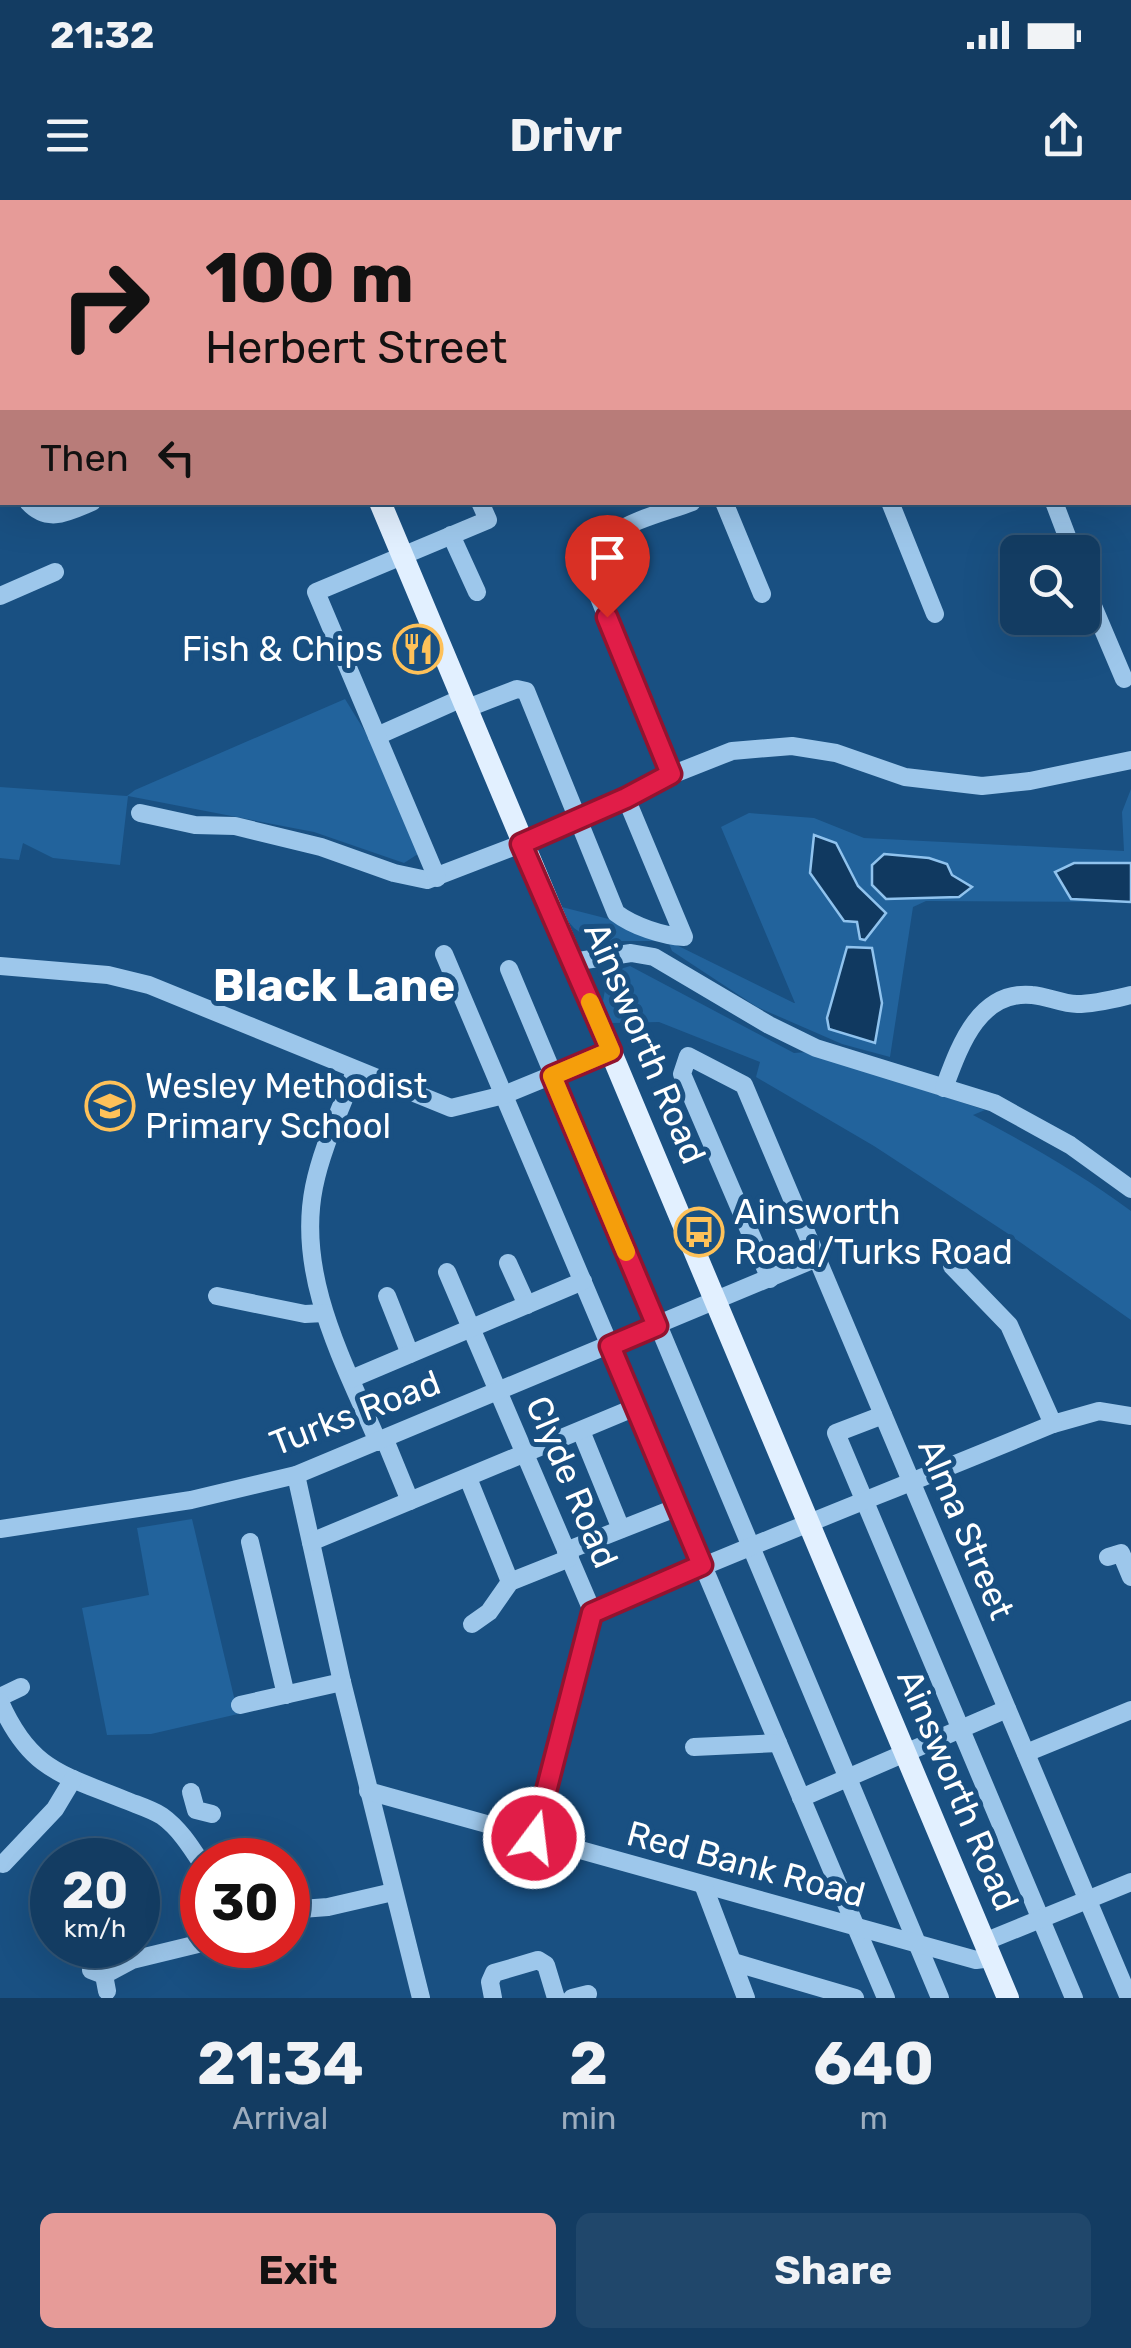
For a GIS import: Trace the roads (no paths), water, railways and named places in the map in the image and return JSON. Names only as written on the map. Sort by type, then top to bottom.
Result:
[{"type":"main road","name":"Ainsworth Road","points":[[381,505],[1008,1998]]},
{"type":"street","points":[[31,505],[52,516],[83,505]]},
{"type":"street","points":[[671,774],[594,585],[590,561],[602,541],[617,532],[684,505]]},
{"type":"street","points":[[725,505],[762,595]]},
{"type":"street","points":[[891,505],[935,614]]},
{"type":"street","points":[[1055,505],[1067,535]]},
{"type":"street","points":[[437,878],[316,592],[451,535],[484,511]]},
{"type":"street","points":[[451,535],[477,592]]},
{"type":"street","points":[[0,596],[55,572]]},
{"type":"street","points":[[1100,622],[1124,679]]},
{"type":"street","points":[[376,736],[462,704],[517,688],[526,691],[616,913],[672,936],[684,937],[626,798]]},
{"type":"street","points":[[140,814],[159,826],[234,826],[321,847],[394,874],[437,878],[580,820],[671,774],[732,751],[792,746],[836,754],[905,777],[982,786],[1030,782],[1131,760]]},
{"type":"street","points":[[572,962],[631,953],[654,957],[735,1006],[816,1048],[994,1103],[1070,1145],[1131,1188]]},
{"type":"street","points":[[444,954],[448,986],[504,1095],[886,1998]]},
{"type":"street","points":[[0,966],[108,976],[148,984],[451,1108],[504,1095],[611,1051]]},
{"type":"street","points":[[509,969],[940,1998]]},
{"type":"street","points":[[944,1088],[959,1049],[977,1020],[995,1002],[1026,994],[1077,1004],[1131,996]]},
{"type":"street","name":"Alma Street","points":[[770,1278],[682,1074],[688,1056],[744,1084],[1129,1998]]},
{"type":"street","points":[[355,1071],[318,1170],[310,1211],[312,1264],[324,1313],[410,1501]]},
{"type":"street","name":"Turks Road","points":[[0,1530],[191,1500],[296,1474],[817,1258]]},
{"type":"street","points":[[508,1263],[527,1305]]},
{"type":"street","points":[[952,1265],[1009,1326],[1052,1424]]},
{"type":"street","name":"Clyde Road","points":[[448,1272],[592,1613],[534,1838]]},
{"type":"street","points":[[351,1378],[583,1281]]},
{"type":"street","points":[[217,1296],[305,1314],[324,1313]]},
{"type":"street","points":[[386,1296],[410,1354]]},
{"type":"street","points":[[311,1542],[636,1407]]},
{"type":"street","points":[[592,1613],[1052,1424],[1098,1411],[1131,1416]]},
{"type":"street","points":[[883,1415],[836,1433],[1074,1998]]},
{"type":"street","points":[[581,1431],[621,1530]]},
{"type":"street","points":[[296,1474],[368,1792],[421,1998]]},
{"type":"street","points":[[468,1478],[510,1582]]},
{"type":"street","points":[[472,1624],[490,1612],[510,1582],[678,1507]]},
{"type":"street","points":[[250,1542],[286,1695]]},
{"type":"street","points":[[1108,1558],[1121,1553],[1131,1577]]},
{"type":"street","points":[[240,1706],[342,1682]]},
{"type":"street","points":[[21,1686],[0,1699],[24,1747],[54,1771],[151,1810],[182,1838]]},
{"type":"street","points":[[801,1798],[1007,1709]]},
{"type":"street","points":[[1026,1754],[1131,1710]]},
{"type":"street","points":[[694,1746],[778,1743]]},
{"type":"street","points":[[3,1864],[58,1814],[73,1779]]},
{"type":"street","name":"Red Bank Road","points":[[368,1792],[976,1960],[988,1950]]},
{"type":"street","points":[[175,1828],[200,1805]]},
{"type":"street","points":[[988,1950],[1041,1918],[1131,1882]]},
{"type":"street","points":[[704,1887],[746,1998]]},
{"type":"street","points":[[310,1909],[393,1892]]},
{"type":"street","points":[[101,1978],[132,1960],[180,1948]]},
{"type":"street","points":[[493,1998],[490,1982],[494,1973],[538,1960],[546,1964],[556,1998]]},
{"type":"street","points":[[733,1962],[856,1998]]},
{"type":"place","name":"Fish & Chips","points":[[418,649]]},
{"type":"place","name":"Wesley Methodist Primary School","points":[[110,1106]]},
{"type":"place","name":"Ainsworth Road/Turks Road","points":[[699,1232]]},
{"type":"district","name":"Black Lane","points":[[334,985]]}]
